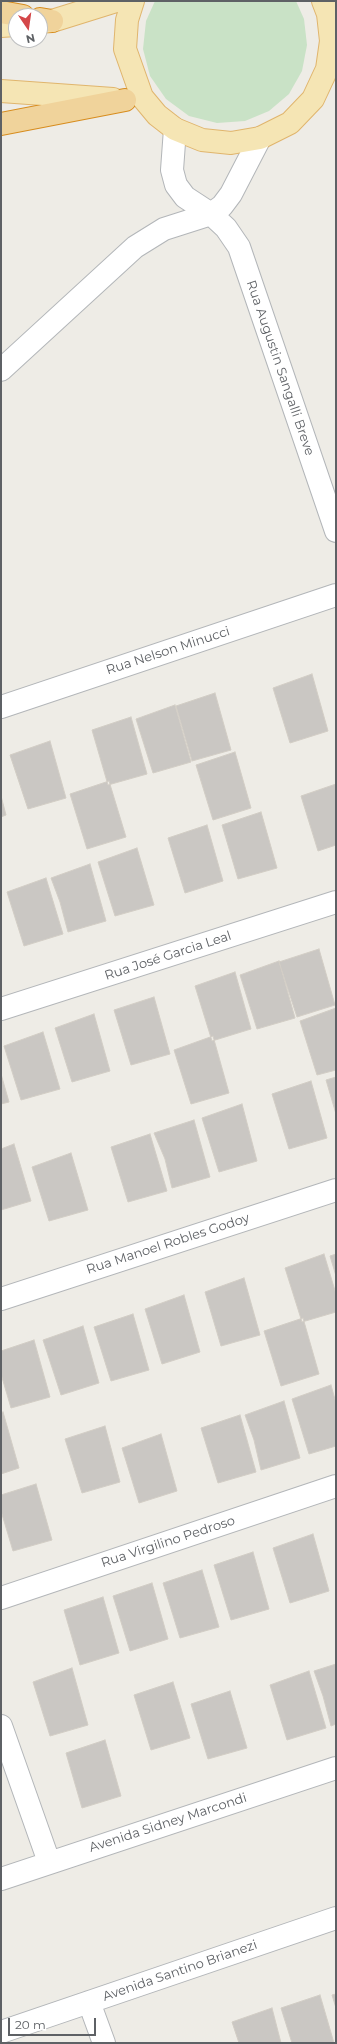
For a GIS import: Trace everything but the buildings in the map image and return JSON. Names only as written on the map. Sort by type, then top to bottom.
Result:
[{"type":"highway","points":[[1,124],[133,99]]},
{"type":"main road","points":[[48,20],[116,1]]},
{"type":"main road","points":[[133,1],[127,20],[125,49],[133,99]]},
{"type":"main road","points":[[1,91],[133,99],[175,129],[202,140],[231,143],[260,138],[290,123],[313,99],[332,68],[328,14],[323,1]]},
{"type":"street","name":"Rua Augustin Sangalli Breve","points":[[175,129],[172,170],[176,185],[185,197],[211,214],[226,228],[239,247],[336,531]]},
{"type":"street","points":[[1,370],[134,247],[164,230],[211,214],[222,206],[231,194],[260,138]]},
{"type":"street","name":"Rua Nelson Minucci","points":[[1,707],[336,595]]},
{"type":"street","name":"Rua José Garcia Leal","points":[[1,1009],[336,902]]},
{"type":"street","name":"Rua Manoel Robles Godoy","points":[[1,1299],[336,1190]]},
{"type":"street","name":"Rua Virgilino Pedroso","points":[[1,1598],[336,1486]]},
{"type":"street","points":[[1,1726],[49,1862]]},
{"type":"street","name":"Avenida Sidney Marcondi","points":[[1,1879],[336,1768]]},
{"type":"street","name":"Avenida Santino Brianezi","points":[[1,2032],[336,1918]]},
{"type":"street","points":[[89,2002],[104,2043]]},
{"type":"green space","points":[[155,1],[296,1],[304,19],[307,45],[302,71],[289,94],[269,111],[245,121],[217,123],[189,116],[166,99],[150,76],[143,49],[146,21]]}]
